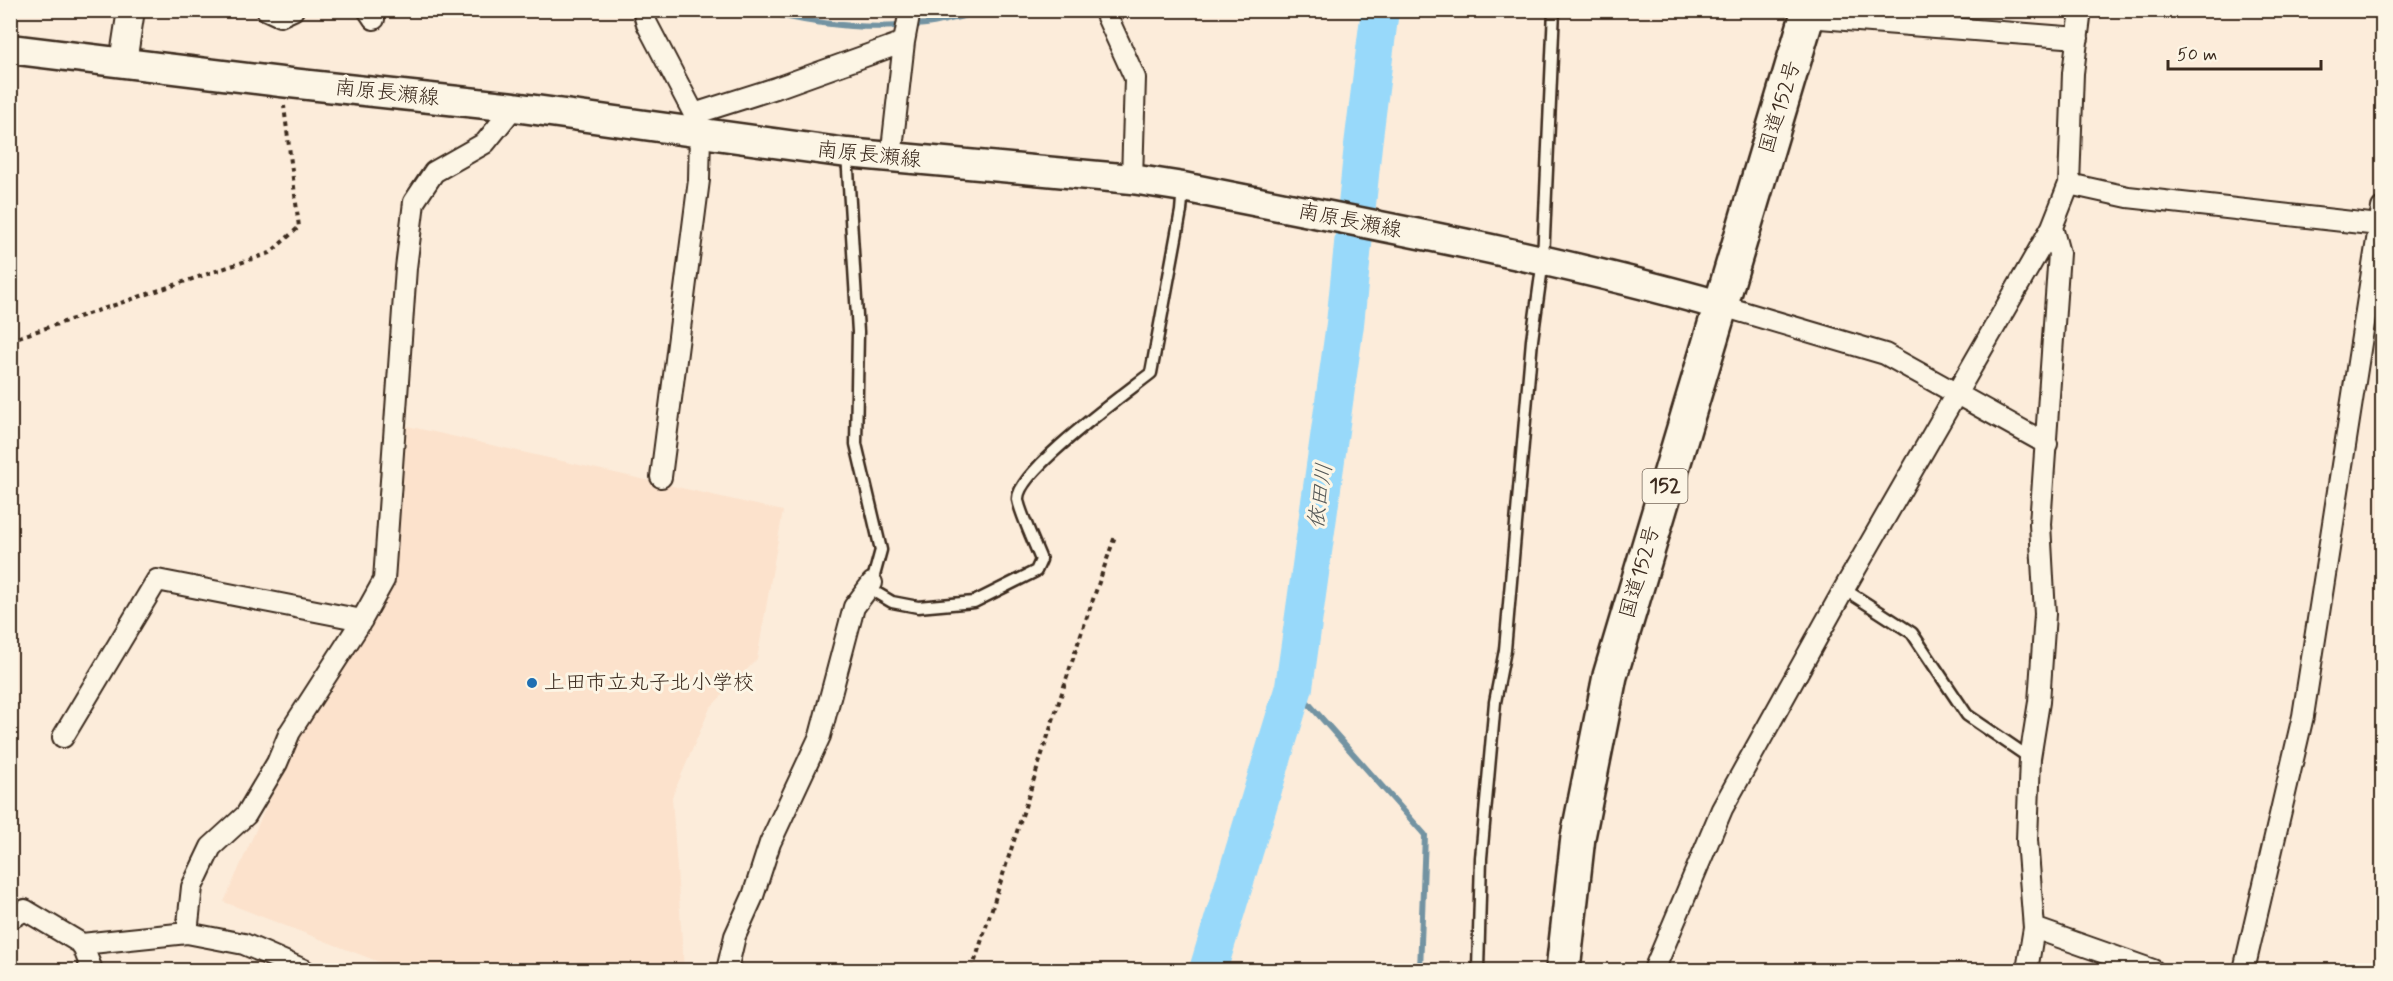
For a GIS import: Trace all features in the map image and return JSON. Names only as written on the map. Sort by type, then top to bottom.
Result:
[{"type":"highway","name":"国道152号","points":[[1563,970],[1578,837],[1610,676],[1719,305],[1808,14]]},
{"type":"main road","name":"南原長瀬線","points":[[10,49],[281,82],[697,124],[847,153],[1132,179],[1183,187],[1543,260],[1633,280],[1719,305]]},
{"type":"street","points":[[123,62],[131,10]]},
{"type":"street","points":[[267,10],[280,16],[293,10]]},
{"type":"street","points":[[643,10],[647,24],[697,124],[699,180],[661,477]]},
{"type":"street","points":[[891,158],[904,42],[910,10]]},
{"type":"street","points":[[1104,10],[1135,78],[1132,179]]},
{"type":"street","points":[[1654,970],[1722,809],[1844,589],[2052,227],[2068,184],[2073,73],[2081,10]]},
{"type":"street","points":[[1808,14],[2078,38]]},
{"type":"street","points":[[697,124],[776,88],[904,42]]},
{"type":"street","points":[[187,933],[192,887],[211,847],[246,815],[277,763],[290,732],[362,620],[384,580],[406,268],[414,202],[434,172],[485,143],[514,107]]},
{"type":"street","points":[[2068,184],[2128,197],[2381,219],[2303,716],[2244,970]]},
{"type":"street","points":[[2026,970],[2034,928],[2027,840],[2030,758],[2039,702],[2045,614],[2040,524],[2059,253],[2052,227]]},
{"type":"street","points":[[1719,305],[1885,354],[2047,444]]},
{"type":"street","points":[[63,737],[157,580],[362,620]]},
{"type":"street","points":[[727,970],[735,936],[753,896],[770,843],[820,736],[854,607],[872,583]]},
{"type":"street","points":[[10,919],[25,910],[82,944],[187,933],[244,944],[304,970]]},
{"type":"street","points":[[2034,928],[2153,970]]},
{"type":"street","points":[[82,944],[92,970]]},
{"type":"lane","points":[[1478,970],[1481,858],[1493,725],[1505,650],[1532,339],[1543,260],[1554,10]]},
{"type":"lane","points":[[847,153],[858,332],[856,444],[881,550],[872,583],[875,592],[892,602],[918,607],[974,602],[1036,571],[1041,560],[1018,500],[1022,483],[1070,437],[1151,373],[1181,211],[1183,187]]},
{"type":"lane","points":[[1844,589],[1912,633],[1967,715],[2030,758]]},
{"type":"path","points":[[10,340],[270,253],[299,227],[281,82]]},
{"type":"path","points":[[972,970],[1115,536]]},
{"type":"shaded area","name":"上田市立丸子北小学校","points":[[407,426],[783,511],[757,659],[710,708],[672,797],[684,970],[394,970],[382,963],[224,902],[296,739],[395,583]]},
{"type":"waterway","points":[[760,10],[801,20],[863,27],[926,24],[985,10]]},
{"type":"waterway","name":"依田川","points":[[1208,970],[1294,687],[1345,324],[1363,145],[1380,10]]},
{"type":"waterway","points":[[1294,687],[1425,835],[1420,970]]},
{"type":"place","name":"上田市立丸子北小学校","points":[[532,683]]}]
